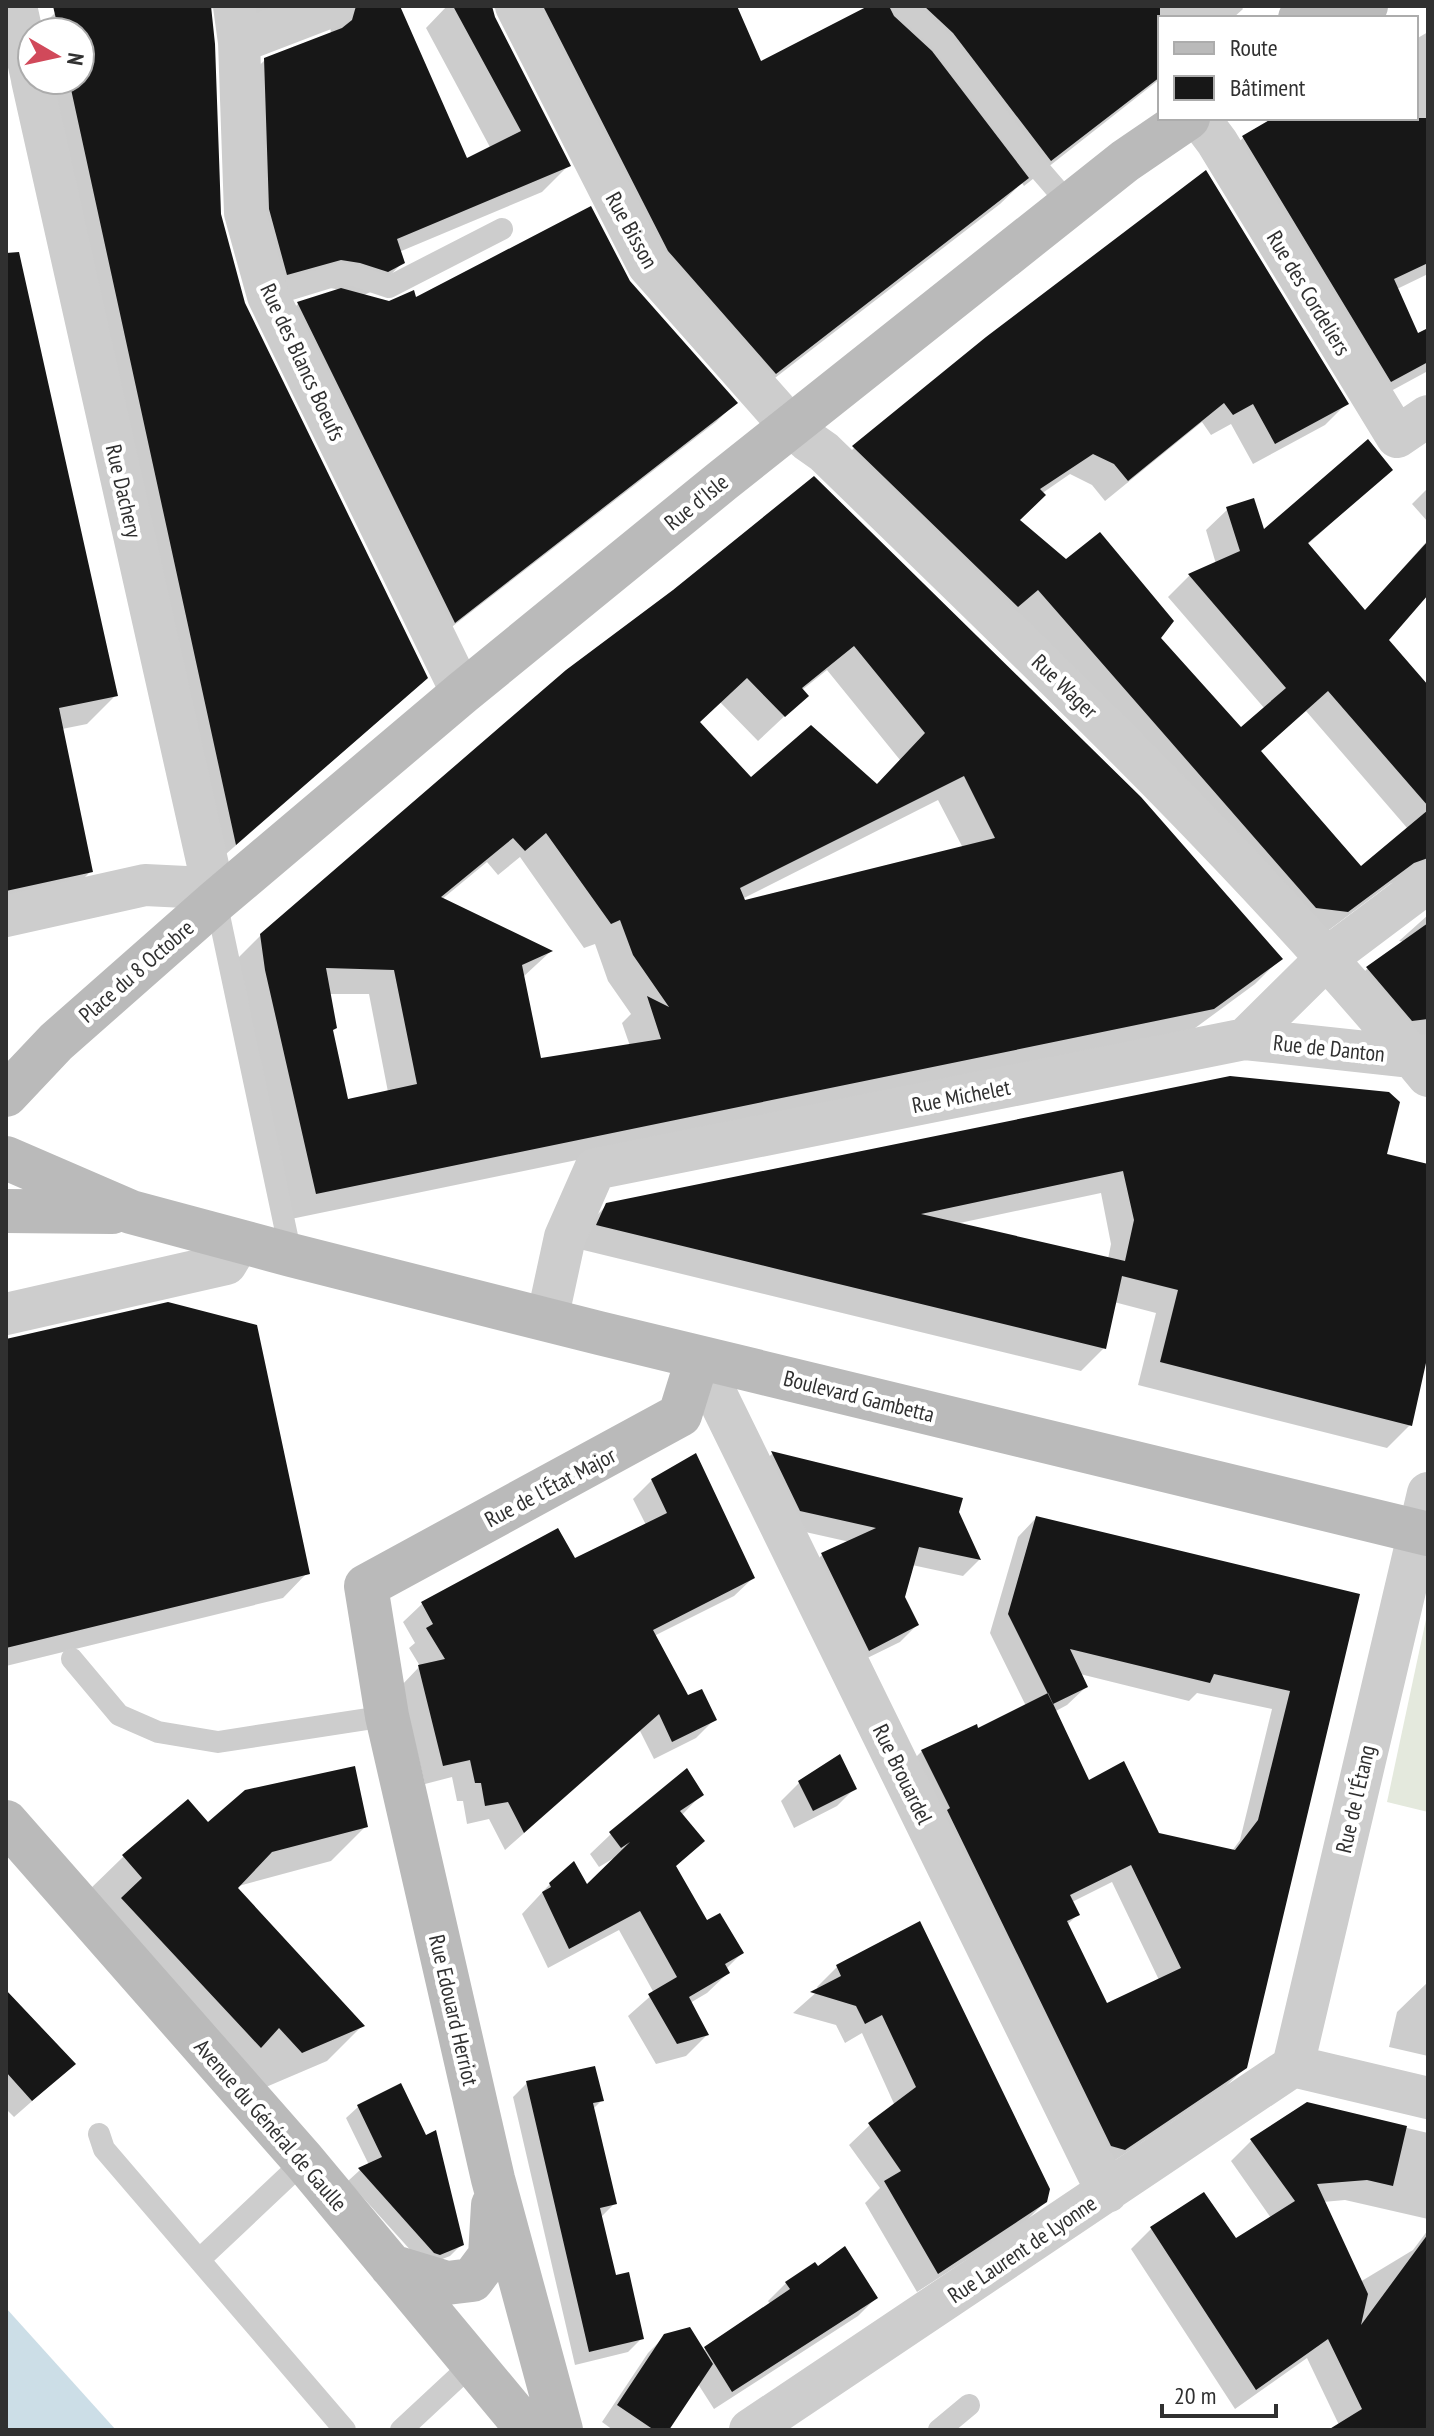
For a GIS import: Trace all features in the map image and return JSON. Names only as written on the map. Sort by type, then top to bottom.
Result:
[{"type":"street","points":[[236,24],[333,6]]},
{"type":"street","name":"Rue Bisson","points":[[516,6],[648,265],[792,425]]},
{"type":"street","points":[[1348,16],[1366,6]]},
{"type":"street","name":"Rue des Blancs Boeufs","points":[[236,24],[245,213],[268,296],[462,693]]},
{"type":"street","name":"Rue Dachery","points":[[36,96],[216,901]]},
{"type":"street","name":"Rue d'Isle","points":[[216,901],[462,693],[792,425],[1125,161],[1185,120]]},
{"type":"street","name":"Rue des Cordeliers","points":[[1200,120],[1217,142],[1397,437],[1428,416]]},
{"type":"street","name":"Rue Wager","points":[[792,425],[824,452],[1081,702],[1327,958],[1423,1063]]},
{"type":"street","points":[[1245,1039],[1327,958],[1428,882]]},
{"type":"street","points":[[6,916],[145,885],[186,887],[216,901]]},
{"type":"street","name":"Place du 8 Octobre","points":[[6,1095],[56,1042],[216,901]]},
{"type":"street","name":"Rue de Danton","points":[[1245,1039],[1423,1063]]},
{"type":"street","name":"Rue Michelet","points":[[547,1320],[565,1237],[595,1169],[1245,1039]]},
{"type":"street","name":"Place du 8 Octobre","points":[[6,1057],[56,1042]]},
{"type":"street","points":[[6,1158],[131,1212],[291,1255]]},
{"type":"street","points":[[6,1211],[131,1212]]},
{"type":"street","points":[[6,1314],[226,1264],[240,1241]]},
{"type":"street","name":"Boulevard Gambetta","points":[[291,1255],[698,1357],[1425,1519]]},
{"type":"street","name":"Rue de l'État Major","points":[[366,1586],[680,1415],[698,1357]]},
{"type":"street","name":"Rue Brouardel","points":[[698,1357],[1107,2192]]},
{"type":"street","name":"Rue de l'Étang","points":[[1293,2066],[1425,1519]]},
{"type":"street","name":"Rue Edouard Herriot","points":[[366,1586],[387,1716],[493,2179],[561,2430]]},
{"type":"street","name":"Avenue du Général de Gaulle","points":[[6,1822],[304,2161],[472,2364],[523,2424],[532,2430]]},
{"type":"street","points":[[1293,2066],[1428,2098]]},
{"type":"street","name":"Rue Laurent de Lyonne","points":[[750,2430],[1293,2066]]},
{"type":"street","points":[[391,2266],[447,2283],[472,2280],[490,2256],[493,2179]]},
{"type":"lane","points":[[903,6],[942,42],[1026,154],[1070,205]]},
{"type":"lane","points":[[268,296],[340,274],[389,287],[502,229]]},
{"type":"lane","points":[[216,901],[291,1255]]},
{"type":"lane","points":[[72,1659],[119,1715],[158,1732],[218,1742],[387,1716]]},
{"type":"lane","points":[[99,2134],[104,2149],[345,2430]]},
{"type":"lane","points":[[199,2260],[304,2161]]},
{"type":"lane","points":[[401,2430],[472,2364]]},
{"type":"lane","points":[[939,2430],[969,2405]]},
{"type":"shaded area","points":[[1428,1610],[1428,1812],[1387,1802]]},
{"type":"shaded area","points":[[6,2308],[116,2430],[6,2430]]},
{"type":"building","points":[[53,6],[211,6],[221,214],[245,303],[428,678],[236,845],[72,96],[96,96],[96,16],[55,16]]},
{"type":"building","points":[[356,6],[400,6],[467,158],[521,131],[453,6],[492,6],[571,166],[397,239],[405,263],[388,272],[341,260],[287,275],[269,209],[264,58],[342,28],[352,20]]},
{"type":"building","points":[[543,6],[737,6],[761,61],[868,6],[889,6],[894,16],[932,51],[1029,178],[776,374],[668,251]]},
{"type":"building","points":[[924,6],[1160,6],[1158,79],[1051,161],[953,33]]},
{"type":"building","points":[[1428,118],[1428,263],[1394,279],[1418,333],[1428,328],[1428,362],[1391,382],[1242,136],[1270,120]]},
{"type":"building","points":[[1206,170],[1349,404],[1275,444],[1253,404],[1233,415],[1224,403],[1128,481],[1114,464],[1093,454],[1040,489],[1046,495],[1020,520],[1066,559],[1100,532],[1174,621],[1161,638],[1241,727],[1286,688],[1188,574],[1240,551],[1226,507],[1254,498],[1264,529],[1368,439],[1393,470],[1308,543],[1365,610],[1428,541],[1428,595],[1389,640],[1428,685],[1428,806],[1328,691],[1261,751],[1361,866],[1428,810],[1428,858],[1414,863],[1348,912],[1316,908],[1038,590],[1018,607],[852,446],[986,337]]},
{"type":"building","points":[[591,206],[630,281],[738,403],[455,623],[297,302],[341,288],[389,301],[414,290],[416,297]]},
{"type":"building","points":[[19,252],[118,696],[59,708],[93,872],[6,891],[6,253]]},
{"type":"building","points":[[814,476],[1141,797],[1283,959],[1214,1009],[316,1194],[265,970],[260,934],[566,670],[673,590]],"holes":[[[854,646],[925,733],[877,784],[811,725],[751,777],[700,722],[747,678],[785,717],[809,696],[802,688]],[[964,776],[995,838],[745,900],[740,888]],[[546,833],[611,924],[620,920],[633,955],[669,1007],[647,996],[661,1039],[541,1058],[522,965],[553,951],[441,897],[513,838],[525,851]],[[326,968],[394,970],[417,1084],[348,1099],[333,1030],[337,1028]]]},
{"type":"building","points":[[1428,923],[1428,1019],[1412,1021],[1366,967]]},
{"type":"building","points":[[1230,1076],[1389,1092],[1400,1102],[1387,1154],[1428,1164],[1428,1354],[1412,1426],[1160,1362],[1178,1290],[1122,1276],[1106,1349],[596,1225],[606,1203]],"holes":[[[1123,1171],[1134,1220],[1125,1261],[921,1214]]]},
{"type":"building","points":[[168,1302],[257,1325],[310,1574],[6,1648],[6,1339]]},
{"type":"building","points":[[771,1451],[963,1498],[959,1512],[981,1560],[919,1547],[905,1597],[919,1625],[869,1651],[821,1553],[876,1528],[800,1511]]},
{"type":"building","points":[[696,1453],[755,1578],[653,1630],[688,1695],[702,1689],[717,1720],[672,1742],[659,1714],[524,1833],[508,1802],[485,1806],[481,1783],[475,1783],[470,1760],[443,1766],[418,1665],[445,1659],[426,1628],[433,1624],[421,1602],[558,1528],[575,1558],[667,1513],[651,1479]]},
{"type":"building","points":[[1036,1516],[1360,1594],[1247,2068],[1125,2150],[1111,2146],[947,1810],[950,1808],[921,1750],[977,1724],[978,1728],[1048,1693],[1008,1614]],"holes":[[[1070,1649],[1210,1683],[1214,1674],[1290,1691],[1258,1820],[1235,1850],[1159,1833],[1124,1761],[1089,1780],[1053,1704],[1088,1687]],[[1131,1865],[1181,1968],[1107,2003],[1067,1921],[1080,1915],[1070,1895]]]},
{"type":"building","points":[[840,1754],[857,1789],[813,1811],[798,1781]]},
{"type":"building","points":[[355,1766],[368,1827],[272,1852],[238,1888],[365,2026],[302,2053],[279,2028],[261,2048],[121,1898],[142,1878],[122,1855],[188,1799],[208,1822],[245,1790]]},
{"type":"building","points":[[687,1768],[704,1795],[680,1811],[705,1841],[676,1866],[707,1920],[720,1913],[744,1953],[725,1964],[730,1973],[689,1997],[709,2035],[677,2044],[648,1994],[677,1977],[640,1911],[569,1949],[542,1892],[551,1887],[549,1883],[574,1861],[587,1884],[630,1842],[621,1848],[609,1832]]},
{"type":"building","points":[[920,1921],[1050,2189],[1047,2202],[938,2274],[884,2181],[901,2171],[868,2123],[916,2087],[882,2015],[865,2024],[856,2006],[810,1992],[841,1976],[836,1965]]},
{"type":"building","points":[[6,1990],[76,2064],[32,2101],[6,2072]]},
{"type":"building","points":[[595,2066],[604,2101],[593,2103],[617,2204],[600,2208],[616,2275],[629,2272],[644,2339],[589,2352],[526,2081]]},
{"type":"building","points":[[401,2083],[426,2135],[436,2130],[464,2245],[440,2255],[434,2253],[358,2168],[382,2157],[357,2105]]},
{"type":"building","points":[[1307,2102],[1407,2126],[1393,2186],[1367,2180],[1317,2184],[1368,2294],[1361,2325],[1428,2234],[1428,2430],[1328,2430],[1362,2409],[1328,2339],[1256,2390],[1150,2227],[1204,2192],[1236,2238],[1295,2201],[1250,2139]]},
{"type":"building","points":[[845,2246],[878,2298],[732,2392],[704,2347],[790,2289],[785,2282],[815,2262],[818,2266]]},
{"type":"building","points":[[690,2327],[713,2364],[669,2430],[654,2430],[617,2405],[664,2334]]}]
